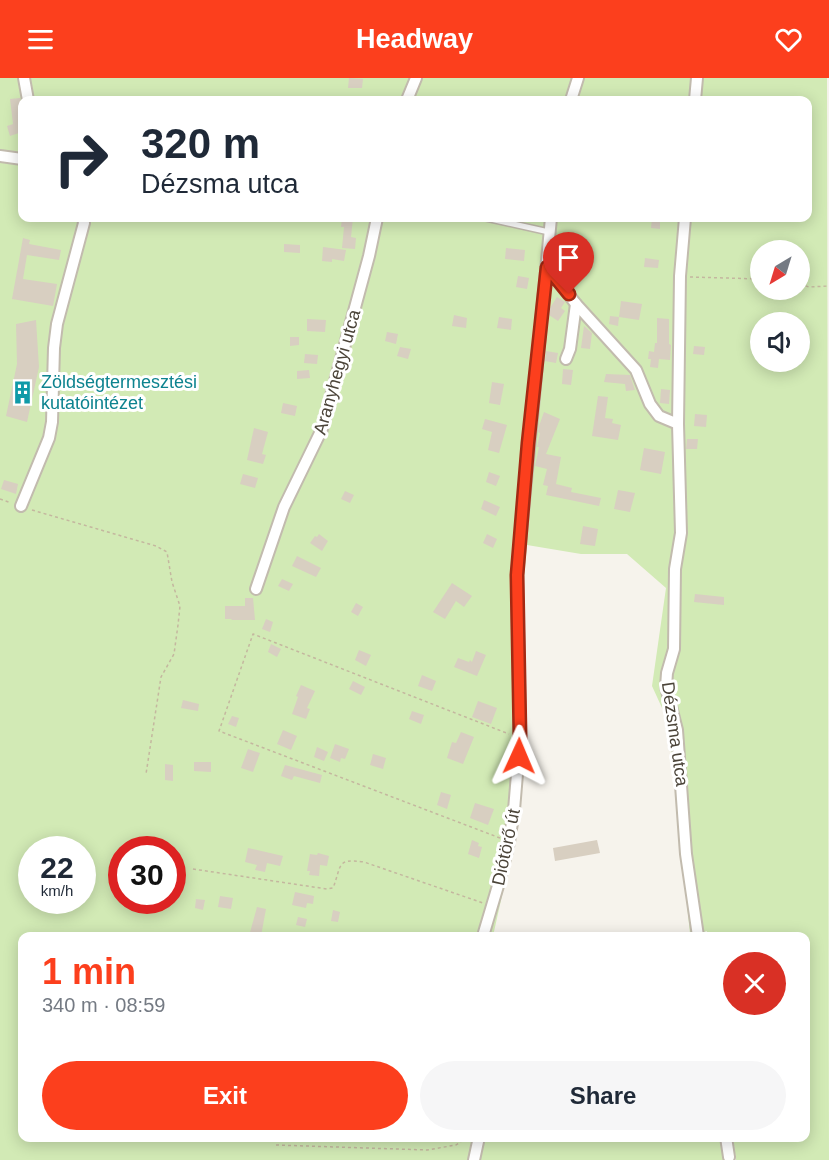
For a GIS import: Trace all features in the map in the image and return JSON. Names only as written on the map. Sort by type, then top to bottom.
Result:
[{"type":"street","points":[[24,78],[27,96]]},
{"type":"street","points":[[408,96],[416,78]]},
{"type":"street","points":[[572,96],[578,78]]},
{"type":"street","points":[[695,96],[697,78]]},
{"type":"street","points":[[0,156],[18,158]]},
{"type":"street","points":[[21,506],[49,438],[52,422],[57,324],[84,222]]},
{"type":"street","name":"Aranyhegyi utca","points":[[256,589],[284,507],[322,429],[376,222]]},
{"type":"street","name":"Diótörő út","points":[[484,932],[509,842],[514,810],[520,738],[517,575],[550,222]]},
{"type":"street","name":"Dézsma utca","points":[[685,222],[680,276],[678,424],[681,533],[675,569],[674,649],[667,673],[666,687],[677,730],[686,854],[697,932]]},
{"type":"street","points":[[547,267],[576,304],[636,369],[650,404],[659,416],[678,424]]},
{"type":"street","points":[[566,360],[570,349],[576,304]]},
{"type":"street","points":[[474,1160],[478,1142]]},
{"type":"street","points":[[727,1142],[729,1157]]},
{"type":"lane","points":[[504,222],[549,232]]},
{"type":"path","points":[[680,276],[750,279]]},
{"type":"path","points":[[810,287],[829,286]]},
{"type":"path","points":[[0,500],[156,546],[168,552],[172,582],[180,606],[174,654],[161,677],[146,774]]},
{"type":"path","points":[[509,842],[219,731],[253,634],[520,738]]},
{"type":"path","points":[[193,869],[327,889],[333,888],[343,862],[348,859],[363,862],[492,906]]},
{"type":"path","points":[[276,1145],[427,1150],[456,1145],[460,1142]]},
{"type":"green space","points":[[0,78],[827,78],[829,1160],[736,1160],[734,1142],[810,1142],[810,932],[690,932],[668,721],[652,686],[666,588],[627,554],[581,554],[527,545],[519,637],[525,716],[519,813],[494,932],[18,932],[18,1142],[726,1142],[728,1160],[0,1160]]},
{"type":"building","points":[[349,78],[363,79],[362,88],[348,88]]},
{"type":"building","points":[[18,98],[18,133],[10,136],[7,126],[13,124],[10,99]]},
{"type":"building","points":[[342,222],[353,222],[351,237],[356,238],[355,249],[342,248],[344,227],[341,227]]},
{"type":"building","points":[[652,222],[660,222],[660,229],[651,228]]},
{"type":"building","points":[[571,235],[579,236],[576,252],[564,250],[565,240],[570,241]]},
{"type":"building","points":[[23,238],[30,240],[29,244],[61,250],[59,260],[27,255],[23,279],[57,284],[53,306],[12,299]]},
{"type":"building","points":[[284,244],[300,245],[300,253],[284,252]]},
{"type":"building","points":[[323,247],[346,250],[344,261],[332,259],[332,262],[322,261]]},
{"type":"building","points":[[506,248],[525,250],[524,261],[505,259]]},
{"type":"building","points":[[645,258],[659,260],[658,268],[644,267]]},
{"type":"building","points":[[518,276],[529,278],[527,289],[516,287]]},
{"type":"building","points":[[557,297],[565,302],[561,308],[565,311],[558,321],[549,315],[550,308]]},
{"type":"building","points":[[621,301],[642,304],[639,320],[619,317]]},
{"type":"building","points":[[454,315],[467,318],[466,328],[452,326]]},
{"type":"building","points":[[610,316],[619,317],[618,326],[609,324]]},
{"type":"building","points":[[499,317],[512,319],[511,330],[497,328]]},
{"type":"building","points":[[657,318],[669,319],[669,344],[671,345],[670,360],[659,359],[658,368],[650,367],[651,359],[648,359],[649,351],[654,352],[655,343],[657,343]]},
{"type":"building","points":[[307,319],[326,320],[325,332],[307,331]]},
{"type":"building","name":"Zöldségtermesztési kutatóintézet","points":[[36,320],[39,367],[27,422],[6,416],[17,364],[16,324]]},
{"type":"building","points":[[584,326],[592,333],[590,349],[581,348]]},
{"type":"building","points":[[387,332],[398,334],[396,344],[385,341]]},
{"type":"building","points":[[290,337],[299,337],[299,345],[290,346]]},
{"type":"building","points":[[694,346],[705,347],[704,355],[693,354]]},
{"type":"building","points":[[400,347],[411,349],[408,359],[397,356]]},
{"type":"building","points":[[546,351],[558,353],[556,363],[545,361]]},
{"type":"building","points":[[305,354],[318,355],[317,364],[304,363]]},
{"type":"building","points":[[563,369],[573,370],[571,385],[562,384]]},
{"type":"building","points":[[309,370],[310,378],[297,379],[297,371]]},
{"type":"building","points":[[606,374],[630,375],[635,390],[626,391],[625,384],[604,382]]},
{"type":"building","points":[[492,382],[504,384],[500,405],[489,403]]},
{"type":"building","points":[[661,389],[670,390],[669,404],[660,403]]},
{"type":"building","points":[[598,396],[608,397],[605,418],[613,419],[612,423],[621,425],[618,440],[592,436]]},
{"type":"building","points":[[283,403],[297,406],[295,416],[281,413]]},
{"type":"building","points":[[544,412],[560,419],[546,454],[561,457],[556,484],[572,488],[571,492],[601,498],[599,506],[546,495],[548,486],[543,485],[547,469],[535,466],[539,447],[537,447],[539,426]]},
{"type":"building","points":[[695,414],[707,415],[706,427],[694,426]]},
{"type":"building","points":[[485,419],[507,425],[499,453],[488,450],[492,432],[482,429]]},
{"type":"building","points":[[254,428],[268,432],[262,454],[266,455],[263,464],[247,460]]},
{"type":"building","points":[[687,439],[698,439],[697,449],[686,449]]},
{"type":"building","points":[[644,448],[665,452],[661,474],[640,470]]},
{"type":"building","points":[[489,472],[500,476],[496,486],[486,482]]},
{"type":"building","points":[[243,474],[258,478],[255,488],[240,484]]},
{"type":"building","points":[[4,480],[18,484],[16,494],[1,489]]},
{"type":"building","points":[[618,490],[635,493],[630,512],[614,509]]},
{"type":"building","points":[[345,491],[354,495],[350,503],[341,499]]},
{"type":"building","points":[[484,500],[500,507],[496,516],[481,509]]},
{"type":"building","points":[[583,526],[598,529],[595,546],[580,544]]},
{"type":"building","points":[[319,534],[328,541],[322,551],[310,543]]},
{"type":"building","points":[[487,534],[497,539],[493,548],[483,543]]},
{"type":"building","points":[[297,556],[321,568],[316,577],[292,566]]},
{"type":"building","points":[[282,579],[293,584],[289,591],[278,586]]},
{"type":"building","points":[[452,583],[472,596],[464,607],[456,601],[445,619],[433,612]]},
{"type":"building","points":[[695,594],[724,597],[724,605],[694,602]]},
{"type":"building","points":[[245,598],[253,598],[255,620],[225,619],[225,606],[245,606]]},
{"type":"building","points":[[356,603],[363,607],[358,616],[351,612]]},
{"type":"building","points":[[266,619],[273,622],[270,632],[262,629]]},
{"type":"building","points":[[271,644],[281,649],[277,657],[268,652]]},
{"type":"building","points":[[359,650],[371,655],[366,666],[355,660]]},
{"type":"building","points":[[476,651],[486,655],[477,676],[454,667],[458,658],[472,662]]},
{"type":"building","points":[[422,675],[436,681],[432,691],[418,686]]},
{"type":"building","points":[[353,681],[365,687],[361,695],[349,689]]},
{"type":"building","points":[[301,685],[315,691],[307,708],[310,709],[306,719],[292,714]]},
{"type":"building","points":[[183,700],[199,704],[198,711],[181,708]]},
{"type":"building","points":[[478,701],[497,708],[491,724],[472,717]]},
{"type":"building","points":[[412,711],[424,715],[421,724],[409,719]]},
{"type":"building","points":[[232,716],[239,718],[236,727],[228,724]]},
{"type":"building","points":[[283,730],[297,736],[291,750],[277,744]]},
{"type":"building","points":[[461,732],[474,737],[463,764],[447,758],[452,742],[456,743]]},
{"type":"building","points":[[335,744],[349,749],[345,759],[341,758],[340,762],[330,758]]},
{"type":"building","points":[[317,747],[328,752],[324,761],[314,757]]},
{"type":"building","points":[[248,749],[260,753],[253,772],[241,768]]},
{"type":"building","points":[[373,754],[386,758],[383,769],[370,765]]},
{"type":"building","points":[[194,762],[211,762],[211,772],[194,771]]},
{"type":"building","points":[[165,764],[173,765],[173,781],[165,780]]},
{"type":"building","points":[[285,765],[322,775],[320,783],[294,776],[292,780],[281,776]]},
{"type":"building","points":[[441,792],[451,795],[447,809],[437,805]]},
{"type":"building","points":[[475,803],[494,809],[488,825],[470,818]]},
{"type":"building","points":[[472,840],[482,847],[479,858],[468,854]]},
{"type":"building","points":[[597,840],[600,853],[555,861],[553,848]]},
{"type":"building","points":[[248,848],[283,856],[280,866],[267,863],[265,872],[255,870],[257,865],[245,862]]},
{"type":"building","points":[[318,853],[329,856],[327,866],[320,865],[319,876],[309,875],[310,871],[307,871],[310,854],[317,855]]},
{"type":"building","points":[[295,892],[314,896],[313,904],[307,903],[306,908],[292,905]]},
{"type":"building","points":[[220,896],[233,898],[231,909],[218,907]]},
{"type":"building","points":[[196,899],[205,900],[203,910],[195,908]]},
{"type":"building","points":[[257,907],[266,909],[262,932],[250,932]]},
{"type":"building","points":[[333,910],[340,912],[338,922],[331,921]]},
{"type":"building","points":[[298,917],[307,919],[305,927],[296,925]]},
{"type":"place","name":"Zöldségtermesztési kutatóintézet","points":[[23,392]]},
{"type":"route","points":[[519,756],[517,575],[528,443],[547,267],[569,294]]}]
